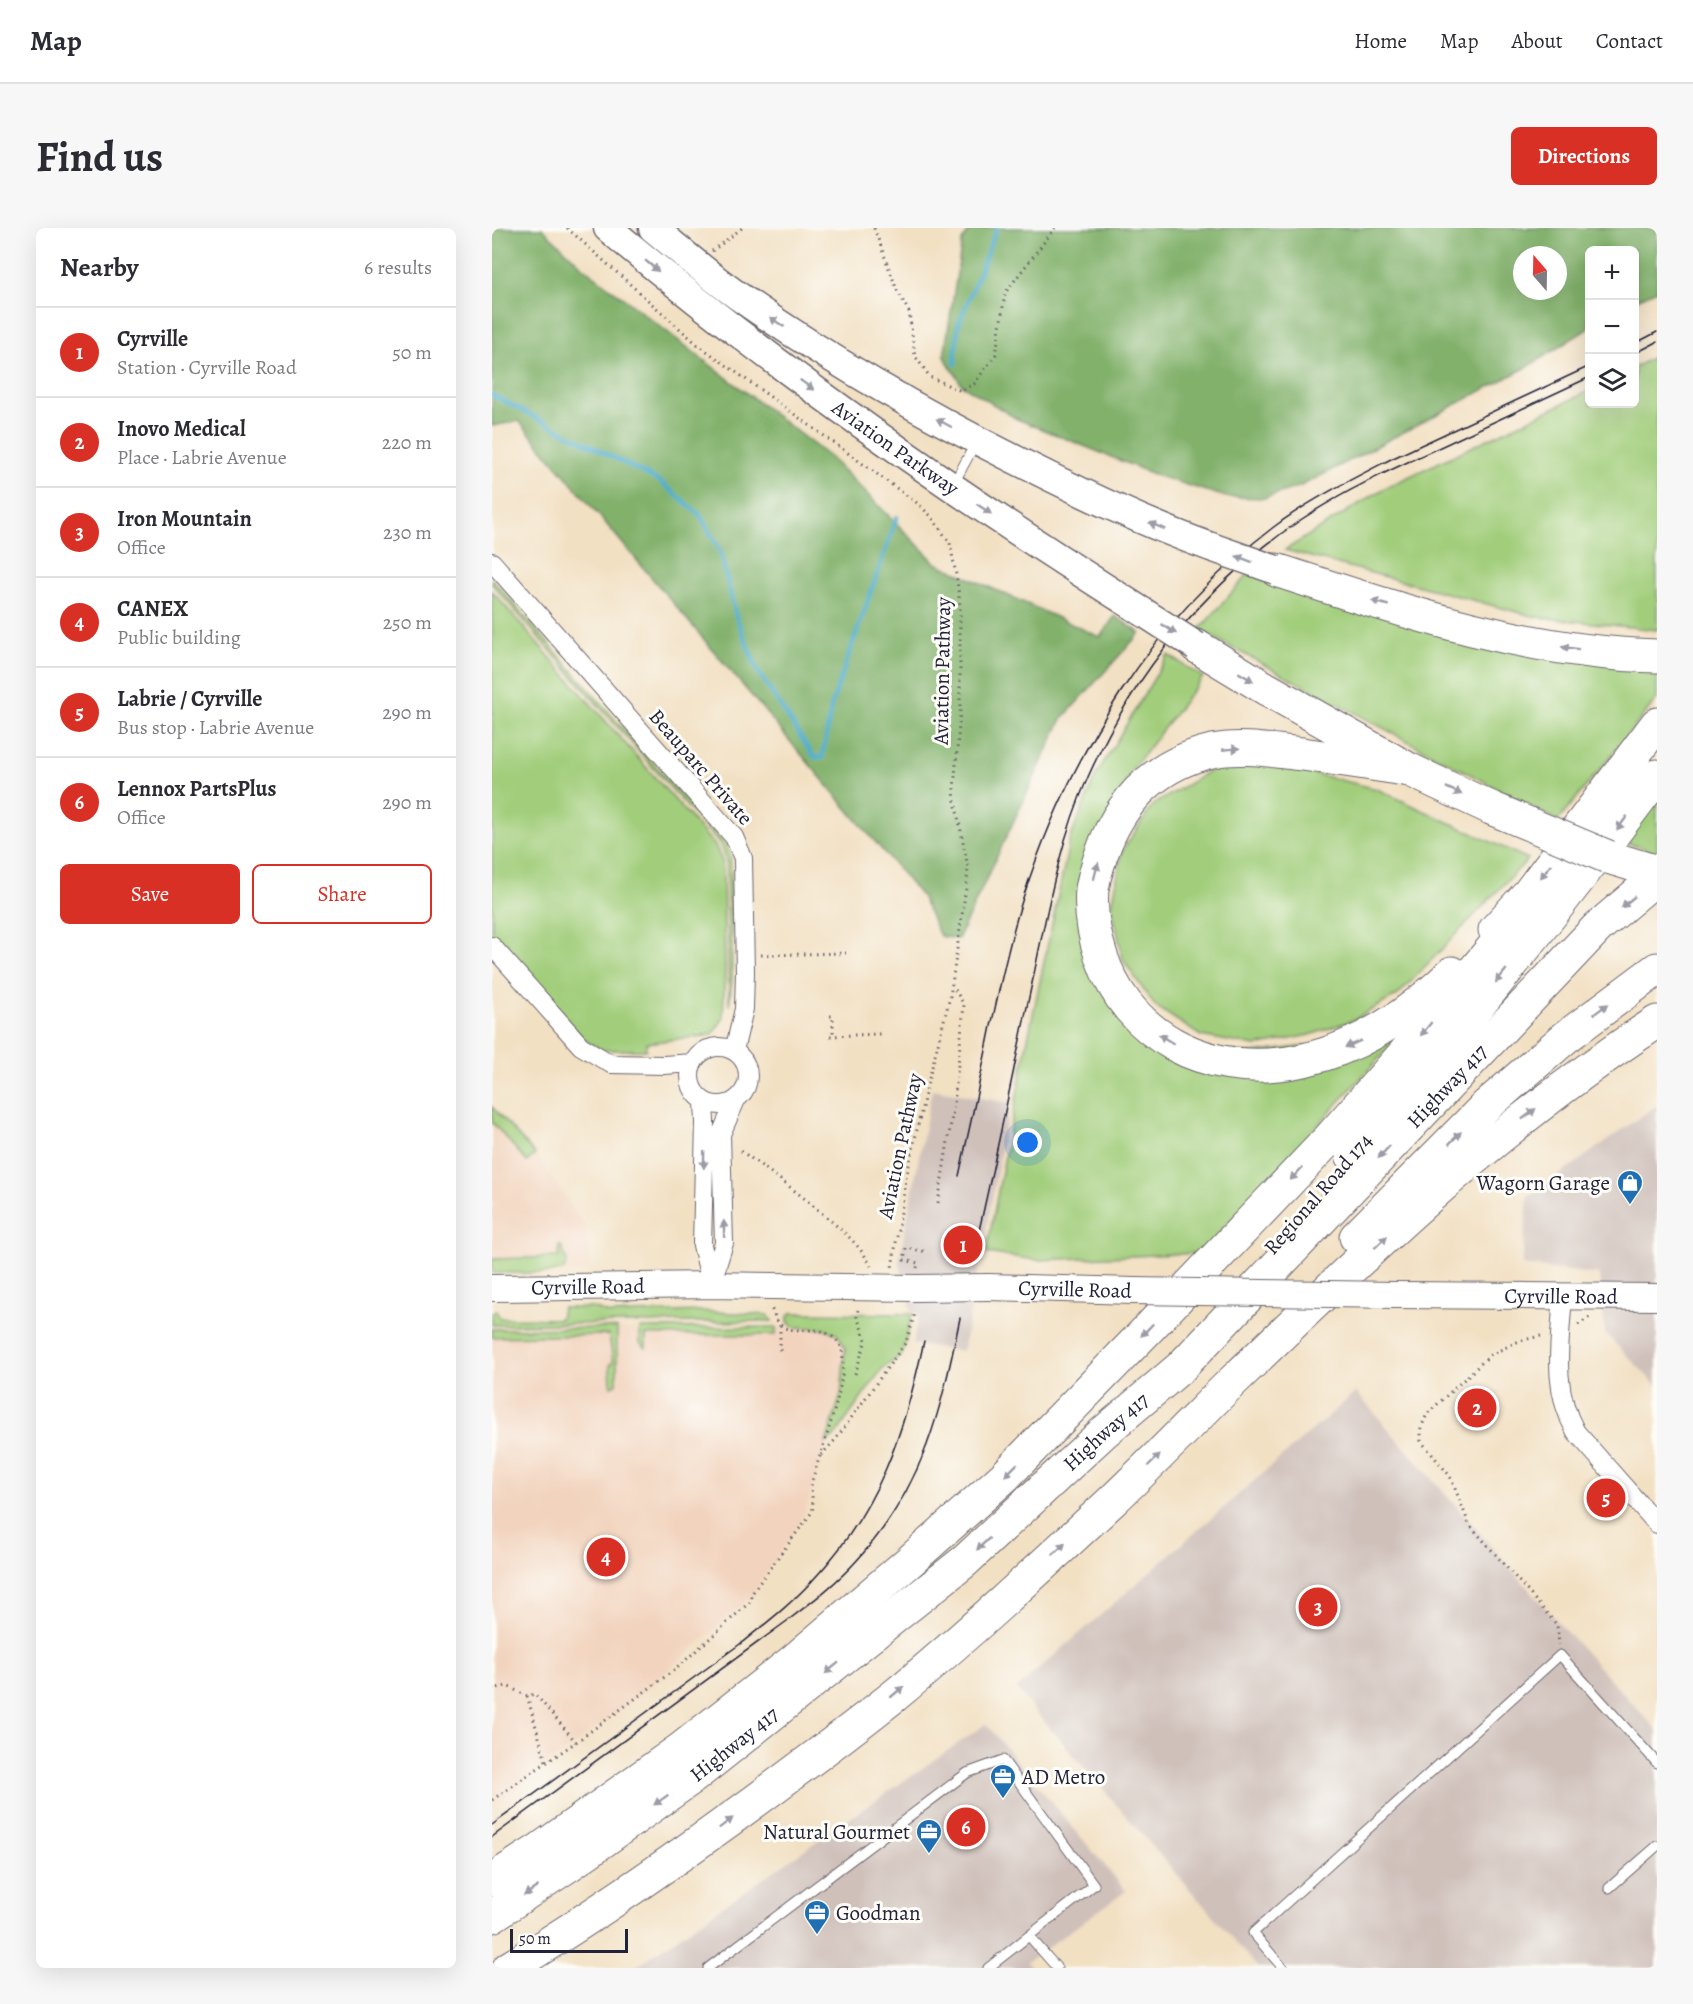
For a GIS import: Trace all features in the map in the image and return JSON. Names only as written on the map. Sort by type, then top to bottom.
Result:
[{"type":"highway","points":[[1276,570],[1353,596],[1462,627],[1555,646],[1642,655]]},
{"type":"highway","points":[[1196,646],[1410,770],[1491,808],[1608,857],[1657,872]]},
{"type":"highway","points":[[1410,770],[1240,748],[1213,751],[1192,758],[1151,779],[1135,794],[1121,811],[1100,857],[1095,873],[1091,909],[1098,946],[1110,979],[1120,996],[1143,1023],[1188,1052],[1206,1058],[1246,1065],[1268,1065],[1308,1059],[1350,1046],[1388,1025],[1441,984],[1511,915],[1586,820],[1657,724]]},
{"type":"highway","name":"Regional Road 174","points":[[1103,1433],[1170,1355],[1256,1264],[1394,1108],[1582,876],[1657,776]]},
{"type":"highway","name":"Highway 417","points":[[492,1916],[569,1865],[693,1777],[965,1561],[1103,1433],[1181,1367],[1598,927],[1657,877]]},
{"type":"highway","points":[[492,1880],[539,1850],[681,1749],[792,1662],[1005,1476],[1329,1139],[1419,1037],[1502,937],[1511,915]]},
{"type":"highway","points":[[1232,1383],[1335,1258],[1486,1106],[1574,1030],[1657,969]]},
{"type":"highway","points":[[509,1968],[598,1912],[703,1840],[895,1695],[1022,1584],[1112,1501],[1303,1314],[1457,1173],[1543,1102],[1657,1022]]},
{"type":"highway","points":[[549,1968],[661,1869]]},
{"type":"main road","name":"Aviation Parkway","points":[[608,228],[744,339],[952,487],[1196,646]]},
{"type":"main road","name":"Aviation Parkway","points":[[653,228],[747,302],[796,335],[881,387],[977,440],[1146,521],[1276,570]]},
{"type":"main road","name":"Cyrville Road","points":[[492,1288],[711,1285],[889,1288],[917,1278],[988,1287],[1396,1295],[1657,1297]]},
{"type":"street","name":"Beauparc Private","points":[[492,562],[734,837],[742,858],[744,955],[744,1009],[734,1051]]},
{"type":"street","points":[[492,946],[581,1046],[610,1064],[664,1065],[693,1062]]},
{"type":"street","points":[[723,1047],[734,1051],[743,1059],[748,1070],[748,1081],[744,1092],[736,1100],[726,1105],[704,1102],[695,1094],[690,1083],[693,1062],[702,1053],[712,1048],[723,1047]]},
{"type":"street","points":[[711,1285],[724,1243],[721,1134],[736,1100]]},
{"type":"street","points":[[704,1102],[702,1245],[711,1285]]},
{"type":"street","points":[[1563,1295],[1559,1386],[1568,1416],[1576,1432],[1657,1524]]},
{"type":"lane","points":[[952,487],[977,440]]},
{"type":"lane","points":[[1283,1968],[1253,1933],[1560,1655],[1657,1763]]},
{"type":"lane","points":[[708,1968],[967,1773],[1003,1760],[1094,1885],[987,1968]]},
{"type":"lane","points":[[1609,1888],[1657,1846]]},
{"type":"lane","points":[[1029,1936],[1057,1968]]},
{"type":"path","name":"Aviation Pathway","points":[[567,228],[697,344],[917,503],[931,516],[950,543],[960,606],[960,711],[955,801],[968,867],[952,985],[907,1174],[889,1288]]},
{"type":"path","points":[[696,263],[741,228]]},
{"type":"path","points":[[874,228],[897,290],[909,312],[915,356],[930,377],[961,391],[974,384],[996,354],[1005,293],[1055,228]]},
{"type":"path","points":[[744,955],[846,953]]},
{"type":"path","points":[[938,1203],[954,1104],[964,1005],[952,985]]},
{"type":"path","points":[[830,1016],[833,1016],[832,1036],[881,1034]]},
{"type":"path","points":[[741,1151],[790,1186],[849,1237],[865,1255],[872,1268]]},
{"type":"path","points":[[917,1278],[918,1263],[904,1260],[906,1248],[928,1252]]},
{"type":"path","points":[[492,1800],[677,1668],[750,1602],[754,1590],[812,1512],[814,1505],[811,1484],[841,1382],[841,1347],[823,1331],[789,1330],[780,1325],[762,1287]]},
{"type":"path","points":[[855,1374],[866,1340],[857,1317],[858,1310]]},
{"type":"path","points":[[820,1455],[836,1439],[906,1342],[915,1313]]},
{"type":"path","points":[[1575,1329],[1585,1319],[1593,1316]]},
{"type":"path","points":[[780,1325],[780,1355]]},
{"type":"path","points":[[1541,1336],[1519,1341],[1490,1355],[1427,1414],[1421,1428],[1421,1441],[1450,1476],[1469,1524],[1557,1625],[1560,1655]]},
{"type":"path","points":[[492,1689],[507,1686],[526,1696],[536,1694],[576,1742]]},
{"type":"path","points":[[526,1696],[546,1761]]},
{"type":"shaded area","points":[[932,1089],[1010,1103],[963,1351],[913,1344],[919,1313],[912,1313],[899,1262]]},
{"type":"shaded area","points":[[1657,1105],[1657,1386],[1605,1333],[1600,1275],[1522,1265],[1528,1197]]},
{"type":"shaded area","points":[[492,1107],[535,1154],[585,1226],[591,1269],[575,1272],[492,1272]]},
{"type":"shaded area","points":[[776,1327],[826,1329],[838,1335],[845,1348],[841,1394],[803,1518],[750,1598],[640,1695],[492,1807],[492,1330]]},
{"type":"shaded area","points":[[1356,1392],[1562,1627],[1657,1730],[1657,1968],[1258,1968],[1016,1689]]},
{"type":"shaded area","points":[[986,1724],[1126,1891],[1027,1962],[1031,1968],[634,1968]]},
{"type":"green space","points":[[492,228],[542,228],[583,267],[831,458],[936,563],[1100,637],[1115,616],[1140,633],[1062,719],[958,939],[940,936],[921,896],[519,421],[492,426]]},
{"type":"green space","points":[[971,228],[1657,228],[1657,290],[1639,298],[1639,246],[1585,246],[1585,331],[1529,366],[1301,486],[1265,498],[1226,497],[1158,476],[1017,419],[962,385],[944,356],[962,241]]},
{"type":"green space","points":[[1657,355],[1657,630],[1536,617],[1285,550],[1383,489],[1585,393],[1585,408],[1639,408],[1639,365]]},
{"type":"green space","points":[[1250,572],[1657,667],[1657,699],[1558,821],[1199,630]]},
{"type":"green space","points":[[492,579],[728,848],[731,861],[732,980],[729,1006],[727,866],[719,843],[492,584]]},
{"type":"green space","points":[[492,591],[716,847],[723,872],[725,970],[723,1019],[712,1035],[646,1043],[646,1050],[602,1050],[584,1040],[492,932]]},
{"type":"green space","points":[[1168,655],[1203,677],[1134,767],[1092,848],[1082,926],[1184,1062],[1389,1035],[1394,1042],[1201,1253],[1037,1260],[986,1253],[1070,839],[1096,775]]},
{"type":"green space","points":[[1271,763],[1377,789],[1528,859],[1398,995],[1353,1020],[1310,1035],[1256,1046],[1201,1036],[1155,1006],[1123,960],[1112,906],[1122,851],[1153,805],[1216,767]]},
{"type":"green space","points":[[1657,799],[1657,853],[1624,842]]},
{"type":"green space","points":[[492,1107],[535,1154],[527,1162],[492,1122]]},
{"type":"green space","points":[[559,1246],[567,1261],[564,1270],[551,1273],[492,1273],[492,1259],[559,1257]]},
{"type":"green space","points":[[562,1308],[593,1308],[610,1314],[701,1311],[768,1315],[772,1321],[492,1325],[492,1312],[496,1311],[500,1318],[560,1319]]},
{"type":"green space","points":[[791,1313],[912,1314],[902,1355],[882,1369],[834,1437],[826,1443],[841,1394],[845,1348],[838,1335],[826,1329],[793,1327],[788,1322],[788,1316]]},
{"type":"green space","points":[[776,1327],[776,1335],[646,1335],[646,1348],[640,1343],[640,1328]]},
{"type":"green space","points":[[617,1328],[617,1384],[611,1386],[610,1365],[613,1362],[609,1335],[492,1337],[492,1329]]},
{"type":"waterway","points":[[955,364],[958,326],[997,228]]},
{"type":"waterway","points":[[492,395],[661,482],[700,515],[720,551],[736,616],[757,670],[814,757],[822,758],[832,703],[897,517]]},
{"type":"tram line","points":[[1639,341],[1657,332]]},
{"type":"tram line","points":[[1639,351],[1657,342]]},
{"type":"tram line","points":[[959,1176],[1009,946],[1042,845],[1091,741],[1120,692],[1154,646],[1191,602],[1231,562],[1275,526],[1302,508],[1389,460],[1585,368]]},
{"type":"tram line","points":[[971,1265],[1062,849],[1088,777],[1127,702],[1151,667],[1205,601],[1267,544],[1302,519],[1384,473],[1585,379]]},
{"type":"tram line","points":[[492,1837],[787,1621],[851,1567],[881,1531],[915,1475],[937,1415],[960,1318]]},
{"type":"tram line","points":[[492,1825],[740,1644],[812,1581],[855,1527],[886,1469],[907,1408],[924,1341]]},
{"type":"place","name":"Wagorn Garage","points":[[1630,1206]]},
{"type":"place","name":"Cyrville","points":[[963,1245]]},
{"type":"place","name":"Inovo Medical","points":[[1477,1408]]},
{"type":"place","name":"Labrie / Cyrville","points":[[1606,1498]]},
{"type":"place","name":"CANEX","points":[[606,1557]]},
{"type":"place","name":"Iron Mountain","points":[[1318,1607]]},
{"type":"place","name":"AD Metro","points":[[1003,1800]]},
{"type":"place","name":"Lennox PartsPlus","points":[[966,1827]]},
{"type":"place","name":"Natural Gourmet","points":[[929,1855]]},
{"type":"place","name":"Goodman","points":[[817,1936]]}]
